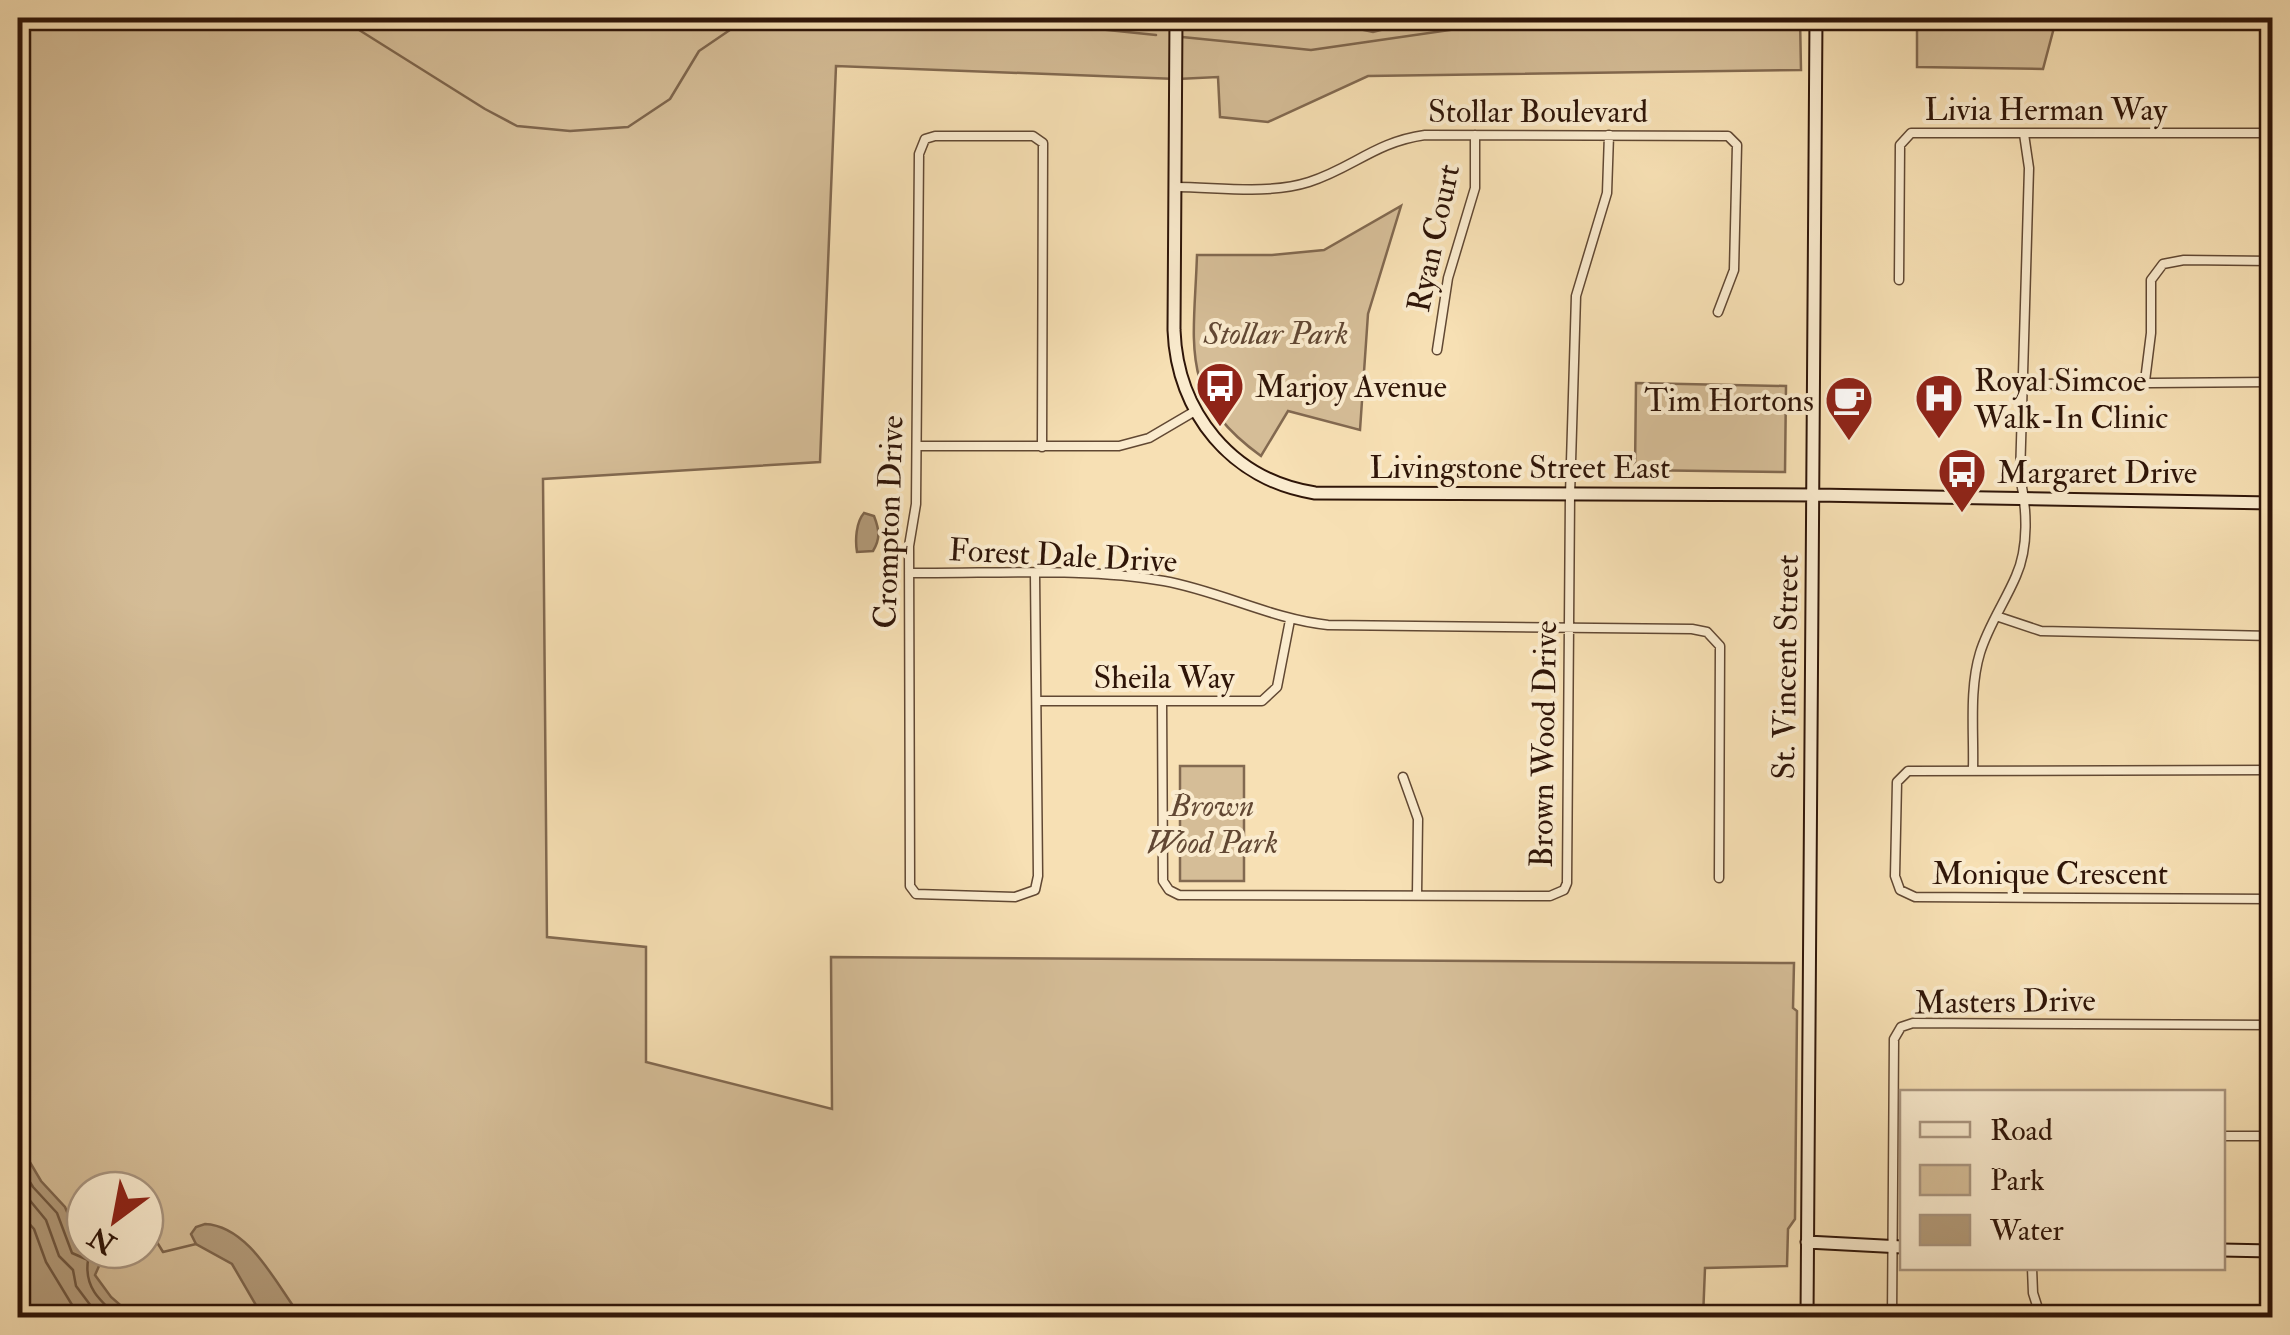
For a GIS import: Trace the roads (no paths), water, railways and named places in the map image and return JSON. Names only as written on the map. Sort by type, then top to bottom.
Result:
[{"type":"street","name":"Livingstone Street East","points":[[1176,18],[1174,344],[1183,386],[1195,412],[1231,455],[1270,480],[1298,490],[2272,503]]},
{"type":"street","name":"St. Vincent Street","points":[[1807,1318],[1816,18]]},
{"type":"street","name":"Livia Herman Way","points":[[1899,280],[1900,147],[1904,137],[1914,132],[2272,134]]},
{"type":"street","points":[[1973,769],[1976,666],[2022,558],[2024,498],[2020,477],[2029,168],[2024,134]]},
{"type":"street","name":"Stollar Boulevard","points":[[1175,186],[1294,186],[1321,178],[1392,141],[1425,135],[1728,136],[1737,145],[1734,270],[1718,312]]},
{"type":"street","name":"Ryan Court","points":[[1437,350],[1448,278],[1475,188],[1476,135]]},
{"type":"street","name":"Brown Wood Drive","points":[[1162,702],[1163,881],[1169,890],[1178,894],[1550,896],[1564,890],[1576,296],[1606,192],[1609,135]]},
{"type":"street","name":"Crompton Drive","points":[[1035,574],[1038,876],[1034,890],[1015,897],[916,894],[910,886],[909,546],[916,504],[920,145],[925,139],[1039,138],[1045,150],[1042,447]]},
{"type":"street","points":[[2145,381],[2151,280],[2163,264],[2184,260],[2272,261]]},
{"type":"street","points":[[2024,384],[2272,382]]},
{"type":"street","points":[[916,446],[1108,447],[1136,443],[1195,412]]},
{"type":"street","name":"Forest Dale Drive","points":[[909,573],[1035,574],[1167,582],[1191,586],[1290,620],[1350,627],[1707,632],[1720,646],[1720,878]]},
{"type":"street","points":[[1996,616],[2041,631],[2272,636]]},
{"type":"street","name":"Sheila Way","points":[[1037,702],[1262,701],[1277,687],[1290,620]]},
{"type":"street","name":"Monique Crescent","points":[[2272,770],[1917,770],[1900,775],[1896,790],[1896,884],[1906,895],[2272,899]]},
{"type":"street","points":[[1403,777],[1418,819],[1417,894]]},
{"type":"street","name":"Masters Drive","points":[[1892,1318],[1896,1247],[1894,1038],[1906,1024],[2272,1025]]},
{"type":"street","points":[[1892,1134],[1900,1134]]},
{"type":"street","points":[[2225,1136],[2272,1136]]},
{"type":"street","points":[[1807,1242],[1896,1247]]},
{"type":"street","points":[[2225,1250],[2272,1250]]},
{"type":"street","points":[[2032,1270],[2041,1318]]},
{"type":"water","points":[[864,513],[874,516],[878,538],[873,551],[857,552],[857,531]]},
{"type":"water","points":[[18,1142],[41,1181],[65,1207],[65,1270],[97,1270],[95,1275],[111,1297],[134,1317],[18,1317]]},
{"type":"water","points":[[205,1224],[234,1234],[258,1256],[296,1310],[294,1317],[273,1317],[257,1307],[232,1264],[196,1244],[191,1234]]},
{"type":"waterway","points":[[340,18],[517,126],[570,131],[628,127],[670,99],[699,51],[746,19],[756,18]]},
{"type":"waterway","points":[[881,18],[1030,22],[1156,35]]},
{"type":"waterway","points":[[1182,37],[1311,50],[1533,18]]},
{"type":"waterway","points":[[165,1252],[196,1244]]},
{"type":"place","name":"Marjoy Avenue","points":[[1220,428]]},
{"type":"place","name":"Royal Simcoe Walk-In Clinic","points":[[1939,440]]},
{"type":"place","name":"Tim Hortons","points":[[1849,442]]},
{"type":"place","name":"Margaret Drive","points":[[1962,514]]},
{"type":"park label","name":"Stollar Park","points":[[1276,333]]},
{"type":"park label","name":"Brown Wood Park","points":[[1212,824]]}]
